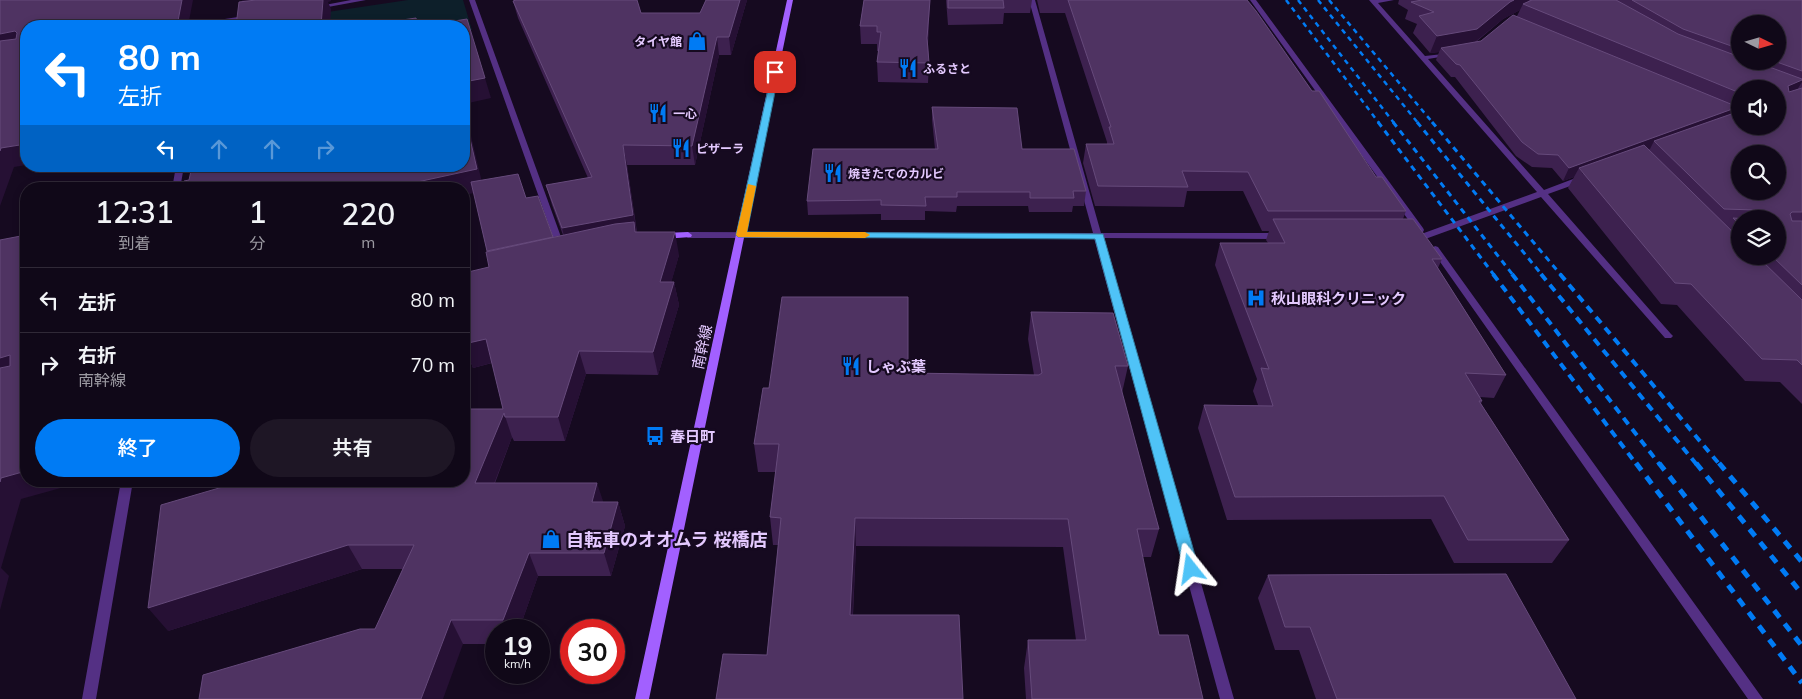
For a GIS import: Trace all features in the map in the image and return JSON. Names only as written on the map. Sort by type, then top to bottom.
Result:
[{"type":"main road","name":"南幹線","points":[[642,699],[790,0]]},
{"type":"main road","points":[[655,236],[688,235]]},
{"type":"street","points":[[307,9],[363,0]]},
{"type":"street","points":[[472,0],[563,252]]},
{"type":"street","points":[[1032,0],[1227,699]]},
{"type":"street","points":[[1253,0],[1425,236],[1756,699]]},
{"type":"street","points":[[1373,1],[1391,0]]},
{"type":"street","points":[[1373,1],[1668,336]]},
{"type":"street","points":[[235,20],[260,16]]},
{"type":"street","points":[[1422,58],[1456,52]]},
{"type":"street","points":[[1405,236],[1425,236],[1588,177]]},
{"type":"street","points":[[688,235],[1287,236]]},
{"type":"street","points":[[89,699],[126,487]]},
{"type":"shaded area","points":[[408,0],[463,0],[469,20],[274,20]]},
{"type":"building","points":[[0,0],[182,0],[178,20],[20,20],[20,145],[1,148],[0,151],[0,41],[16,39],[17,33],[15,31],[0,34]]},
{"type":"building","points":[[256,0],[323,0],[321,20],[237,20],[239,2]]},
{"type":"building","points":[[637,0],[641,13],[700,13],[706,0],[740,0],[729,37],[717,37],[692,146],[623,145],[633,215],[562,228],[546,185],[592,177],[513,1]]},
{"type":"building","points":[[864,0],[930,0],[927,38],[929,63],[877,62],[881,32],[877,32],[877,26],[860,26]]},
{"type":"building","points":[[948,0],[1003,0],[1004,8],[948,8]]},
{"type":"building","points":[[1068,0],[1247,0],[1312,91],[1319,91],[1376,177],[1382,177],[1406,211],[1268,211],[1248,172],[1182,171],[1188,187],[1098,186],[1086,144],[1114,144],[1109,127],[1111,127]]},
{"type":"building","points":[[1422,0],[1514,0],[1477,29],[1437,36],[1419,16],[1434,12],[1411,2]]},
{"type":"building","points":[[1532,0],[1616,0],[1678,34],[1731,54],[1731,70],[1778,70],[1802,79],[1788,86],[1789,92],[1802,88],[1802,212],[1792,212],[1790,214],[1792,221],[1802,221],[1802,285],[1781,265],[1786,265],[1786,210],[1724,209],[1654,141],[1731,114],[1731,135],[1786,135],[1786,80],[1731,80],[1731,89],[1523,4]]},
{"type":"building","points":[[1632,0],[1802,0],[1802,71],[1786,65],[1786,15],[1731,15],[1731,46],[1683,29]]},
{"type":"building","points":[[1513,15],[1731,104],[1731,110],[1569,168],[1558,155],[1538,154],[1522,142],[1460,65],[1456,64],[1441,48],[1481,41]]},
{"type":"building","points":[[470,29],[485,78],[470,81]]},
{"type":"building","points":[[932,107],[1017,108],[1022,149],[1074,149],[1086,191],[1073,191],[1074,198],[1030,198],[1030,192],[957,192],[957,197],[925,197],[926,206],[881,205],[881,200],[807,201],[813,149],[938,149]]},
{"type":"building","points":[[470,139],[477,169],[470,171]]},
{"type":"building","points":[[1644,145],[1731,230],[1731,265],[1766,265],[1802,300],[1802,365],[1797,360],[1762,359],[1691,284],[1675,283],[1579,168]]},
{"type":"building","points":[[191,172],[463,172],[417,182],[184,182],[189,180]]},
{"type":"building","points":[[518,174],[526,198],[538,196],[553,237],[487,251],[471,182]]},
{"type":"building","points":[[1273,219],[1413,219],[1442,259],[1432,259],[1506,375],[1465,373],[1482,401],[1479,401],[1569,540],[1468,540],[1444,496],[1235,497],[1204,405],[1273,406],[1261,368],[1269,369],[1220,243],[1285,243]]},
{"type":"building","points":[[634,222],[635,232],[675,232],[660,282],[674,282],[653,352],[579,351],[558,417],[505,417],[504,413],[475,483],[597,483],[592,502],[618,502],[604,553],[529,553],[503,619],[451,620],[421,699],[199,699],[203,675],[360,629],[375,629],[414,545],[348,545],[148,608],[161,505],[222,487],[470,487],[470,409],[503,409],[486,339],[470,343],[470,272],[489,267],[486,252],[615,224]]},
{"type":"building","points":[[20,236],[20,473],[1,478],[0,482],[0,368],[10,366],[10,355],[0,358],[0,240]]},
{"type":"building","points":[[782,297],[908,297],[908,373],[1039,375],[1042,373],[1031,312],[1113,313],[1128,366],[1115,366],[1159,529],[1137,529],[1159,635],[1188,635],[1203,699],[1032,699],[1028,640],[1086,640],[1068,519],[855,518],[850,615],[959,615],[963,699],[716,699],[723,654],[767,655],[781,518],[770,517],[779,444],[754,444],[763,388],[769,388]]},
{"type":"building","points":[[1506,574],[1576,699],[1337,699],[1310,627],[1285,627],[1268,575]]},
{"type":"railway","points":[[1286,0],[1379,123]]},
{"type":"railway","points":[[1298,0],[1394,123]]},
{"type":"railway","points":[[1318,0],[1418,123]]},
{"type":"railway","points":[[1329,0],[1433,123]]},
{"type":"railway","points":[[1378,122],[1494,275]]},
{"type":"railway","points":[[1393,122],[1513,275]]},
{"type":"railway","points":[[1417,122],[1542,275]]},
{"type":"railway","points":[[1432,122],[1561,275]]},
{"type":"railway","points":[[1493,274],[1637,465]]},
{"type":"railway","points":[[1512,274],[1660,465]]},
{"type":"railway","points":[[1541,274],[1697,465]]},
{"type":"railway","points":[[1560,274],[1720,465]]},
{"type":"railway","points":[[1636,463],[1802,683]]},
{"type":"railway","points":[[1659,463],[1802,646]]},
{"type":"railway","points":[[1696,463],[1802,594]]},
{"type":"railway","points":[[1719,463],[1802,562]]},
{"type":"slow traffic","points":[[751,186],[741,235],[865,235]]},
{"type":"place","name":"タイヤ館","points":[[697,41]]},
{"type":"place","name":"ふるさと","points":[[908,68]]},
{"type":"place","name":"一心","points":[[658,113]]},
{"type":"place","name":"ピザーラ","points":[[681,148]]},
{"type":"place","name":"焼きたてのカルビ","points":[[833,173]]},
{"type":"place","name":"秋山眼科クリニック","points":[[1256,298]]},
{"type":"place","name":"しゃぶ葉","points":[[851,366]]},
{"type":"place","name":"春日町","points":[[655,436]]},
{"type":"place","name":"自転車のオオムラ 桜橋店","points":[[551,539]]},
{"type":"route","points":[[775,72],[741,235],[1099,236],[1191,569]]}]
